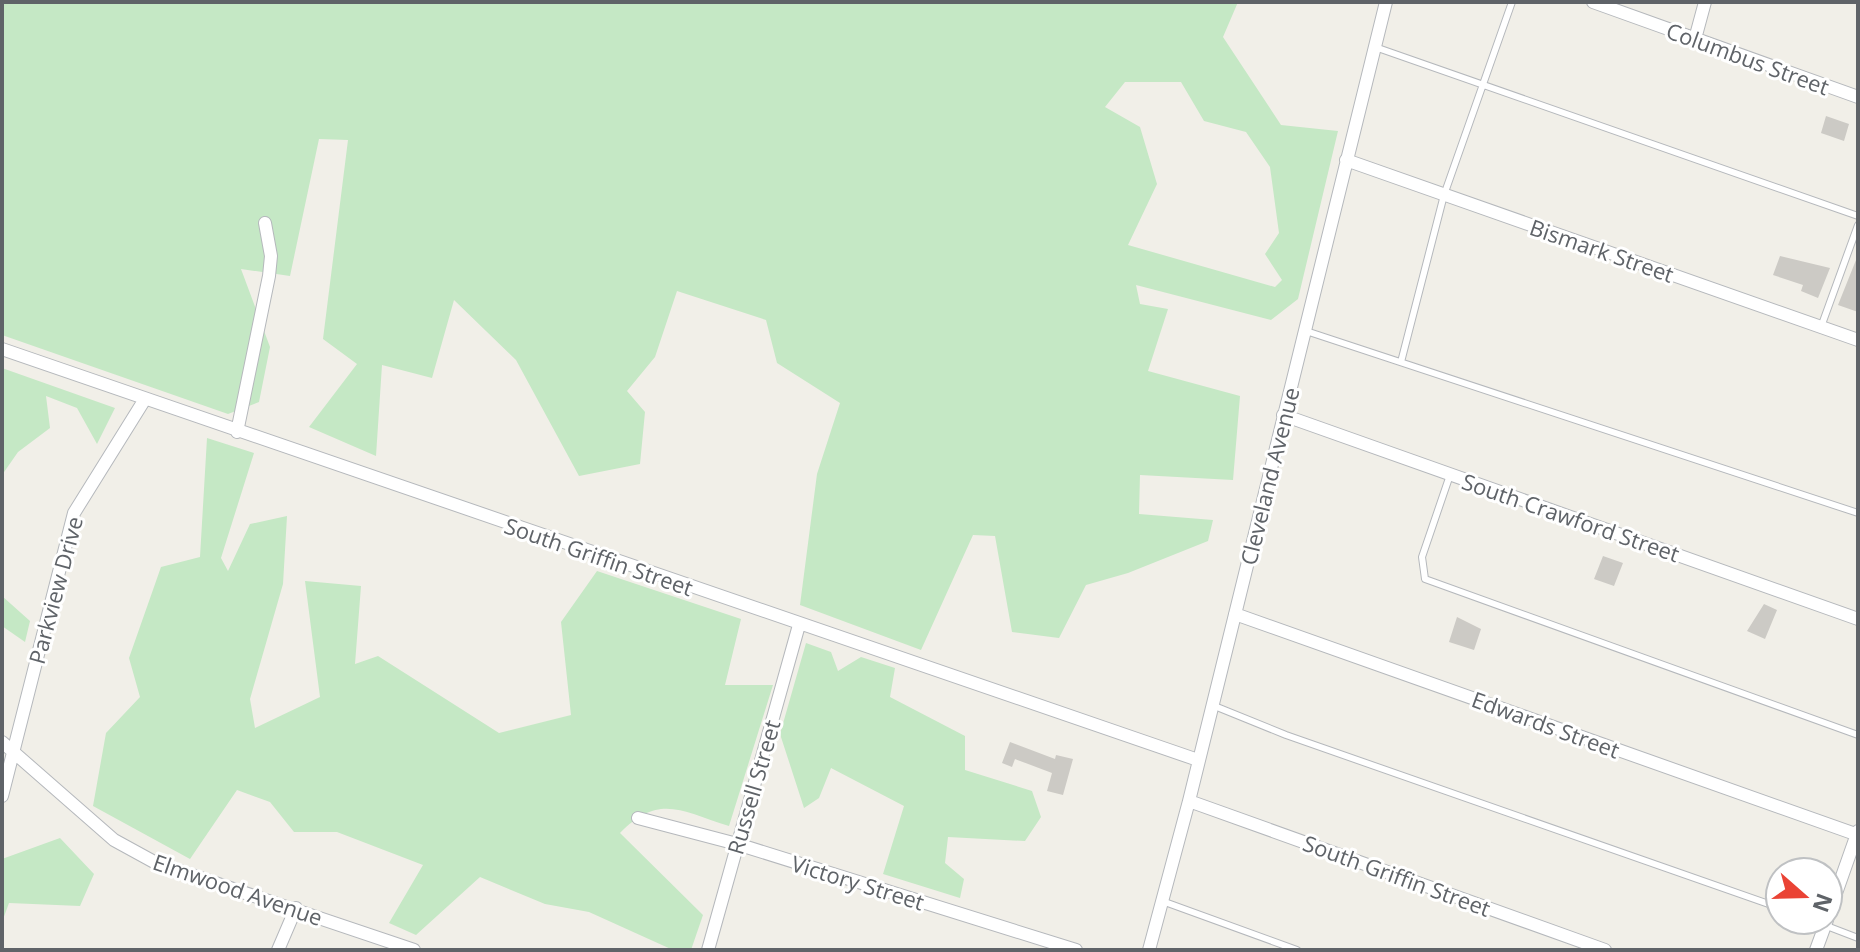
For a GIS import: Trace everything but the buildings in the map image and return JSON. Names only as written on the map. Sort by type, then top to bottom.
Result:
[{"type":"street","name":"Cleveland Avenue","points":[[1149,950],[1189,801],[1386,2]]},
{"type":"street","name":"Columbus Street","points":[[1593,2],[1858,97]]},
{"type":"street","points":[[1695,39],[1705,2]]},
{"type":"street","name":"Bismark Street","points":[[1346,160],[1858,340]]},
{"type":"street","points":[[237,432],[269,276],[271,256],[265,223]]},
{"type":"street","name":"South Griffin Street","points":[[2,349],[1198,760]]},
{"type":"street","name":"Parkview Drive","points":[[2,796],[74,513],[145,399]]},
{"type":"street","name":"South Crawford Street","points":[[1283,415],[1858,619]]},
{"type":"street","name":"Edwards Street","points":[[1235,614],[1858,833]]},
{"type":"street","name":"Russell Street","points":[[708,950],[799,625]]},
{"type":"street","name":"Elmwood Avenue","points":[[2,742],[114,840],[156,863],[414,950]]},
{"type":"street","name":"South Griffin Street","points":[[1189,801],[1605,950]]},
{"type":"street","name":"Victory Street","points":[[638,818],[737,844],[1076,950]]},
{"type":"street","points":[[1844,871],[1858,833]]},
{"type":"street","points":[[278,950],[296,908]]},
{"type":"lane","points":[[1401,362],[1444,195],[1512,2]]},
{"type":"lane","points":[[1375,47],[1858,216]]},
{"type":"lane","points":[[1820,327],[1858,225]]},
{"type":"lane","points":[[1306,331],[1858,513]]},
{"type":"lane","points":[[1450,474],[1422,557],[1425,579],[1858,735]]},
{"type":"lane","points":[[1212,705],[1286,735],[1764,902]]},
{"type":"lane","points":[[1162,901],[1297,950]]},
{"type":"green space","points":[[2,2],[1238,2],[1223,37],[1281,125],[1338,131],[1298,299],[1271,320],[1136,285],[1140,304],[1168,309],[1148,371],[1240,396],[1233,480],[1140,475],[1139,514],[1213,520],[1208,541],[1128,573],[1086,585],[1059,638],[1012,632],[995,536],[973,535],[921,650],[800,605],[817,474],[840,403],[777,363],[766,320],[677,291],[655,357],[627,391],[645,412],[640,464],[579,476],[516,360],[454,300],[432,378],[382,365],[376,456],[309,427],[357,364],[323,339],[348,140],[319,139],[290,276],[241,269],[270,347],[259,402],[228,414],[2,335]],"holes":[[[1125,82],[1181,82],[1204,121],[1246,132],[1270,167],[1279,233],[1265,254],[1282,280],[1275,287],[1128,245],[1157,184],[1140,127],[1105,107]]]},
{"type":"green space","points":[[2,368],[115,408],[97,444],[77,408],[46,396],[50,428],[18,452],[2,475]]},
{"type":"green space","points":[[207,438],[254,453],[221,558],[228,571],[250,524],[287,516],[283,584],[250,699],[255,728],[320,697],[305,581],[361,586],[355,664],[378,656],[499,733],[571,715],[561,622],[597,571],[741,619],[725,685],[773,685],[729,826],[684,811],[659,809],[634,821],[620,833],[703,915],[691,950],[673,950],[589,912],[545,904],[480,877],[416,935],[389,923],[423,865],[337,832],[294,832],[270,802],[237,790],[190,859],[93,806],[106,733],[140,697],[129,658],[161,567],[200,557]]},
{"type":"green space","points":[[2,596],[30,621],[25,642],[2,626]]},
{"type":"green space","points":[[806,643],[831,652],[838,671],[861,657],[895,668],[890,697],[965,736],[965,770],[1032,791],[1041,817],[1025,841],[948,837],[945,863],[964,879],[960,898],[883,874],[904,806],[831,768],[819,798],[804,808],[780,734]]},
{"type":"green space","points":[[60,838],[94,874],[80,906],[9,903],[2,922],[2,859]]}]
